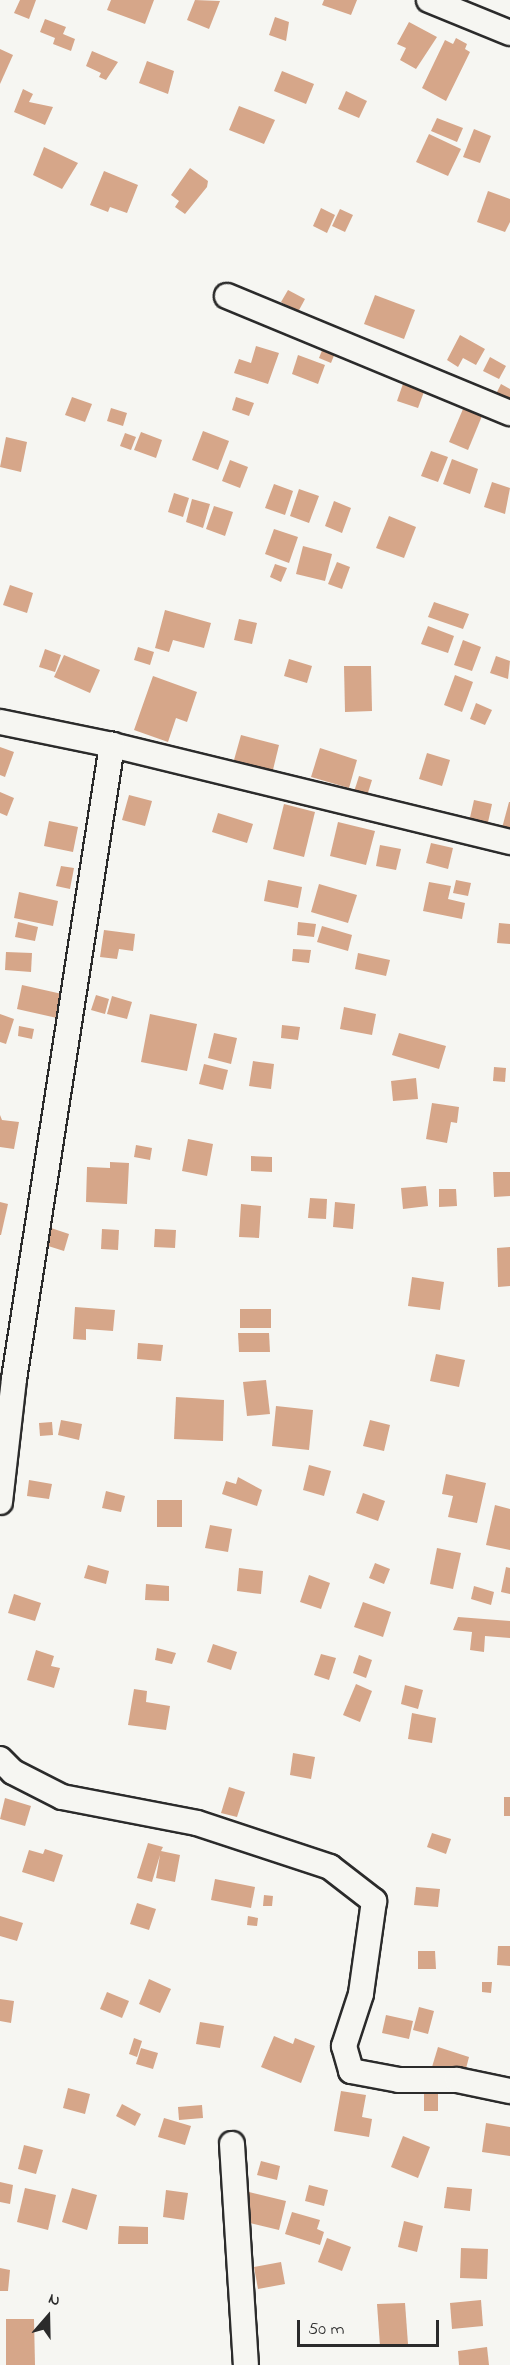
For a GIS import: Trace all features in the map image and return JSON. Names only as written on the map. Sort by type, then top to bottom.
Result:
[{"type":"street","points":[[429,0],[510,33]]},
{"type":"street","points":[[227,296],[510,413]]},
{"type":"street","points":[[0,722],[112,746],[510,842]]},
{"type":"street","points":[[0,1502],[14,1379],[112,746]]},
{"type":"street","points":[[0,1759],[13,1772],[62,1797],[197,1823],[330,1867],[374,1901],[361,1994],[344,2046],[351,2071],[399,2080],[458,2080],[510,2091]]},
{"type":"street","points":[[232,2144],[246,2365]]},
{"type":"building","points":[[20,0],[36,0],[29,19],[14,13]]},
{"type":"building","points":[[111,0],[154,0],[145,24],[107,10]]},
{"type":"building","points":[[195,0],[220,1],[209,29],[187,20]]},
{"type":"building","points":[[324,0],[357,0],[351,15],[322,5]]},
{"type":"building","points":[[275,17],[289,22],[286,41],[269,35]]},
{"type":"building","points":[[45,19],[66,27],[63,34],[75,39],[71,51],[53,44],[55,38],[40,32]]},
{"type":"building","points":[[409,22],[437,37],[416,69],[400,60],[406,48],[397,44]]},
{"type":"building","points":[[456,38],[467,44],[465,49],[470,52],[446,101],[422,88],[445,40],[453,44]]},
{"type":"building","points":[[0,49],[13,55],[0,84]]},
{"type":"building","points":[[92,51],[118,62],[106,80],[99,77],[101,73],[86,66]]},
{"type":"building","points":[[147,61],[174,71],[168,94],[139,83]]},
{"type":"building","points":[[282,71],[314,84],[306,104],[274,91]]},
{"type":"building","points":[[23,89],[33,94],[29,102],[53,107],[45,125],[14,112]]},
{"type":"building","points":[[346,91],[367,101],[359,118],[338,109]]},
{"type":"building","points":[[239,106],[275,120],[264,144],[229,130]]},
{"type":"building","points":[[437,118],[463,128],[457,142],[431,131]]},
{"type":"building","points":[[474,129],[491,136],[480,163],[463,157]]},
{"type":"building","points":[[429,134],[461,149],[448,176],[416,162]]},
{"type":"building","points":[[44,147],[78,163],[62,189],[33,175]]},
{"type":"building","points":[[190,168],[208,181],[207,187],[185,214],[175,207],[179,201],[171,195]]},
{"type":"building","points":[[104,171],[138,185],[127,213],[110,207],[108,212],[90,205]]},
{"type":"building","points":[[488,191],[510,199],[510,222],[505,232],[477,222]]},
{"type":"building","points":[[321,208],[335,215],[327,233],[313,226]]},
{"type":"building","points":[[340,209],[353,215],[345,232],[332,226]]},
{"type":"building","points":[[288,290],[305,299],[298,312],[281,302]]},
{"type":"building","points":[[375,295],[415,310],[404,339],[364,324]]},
{"type":"building","points":[[460,335],[485,349],[476,365],[463,358],[458,367],[447,360]]},
{"type":"building","points":[[256,346],[279,353],[268,384],[234,373],[239,359],[251,363]]},
{"type":"building","points":[[323,348],[335,353],[331,363],[319,358]]},
{"type":"building","points":[[298,355],[325,365],[318,384],[292,374]]},
{"type":"building","points":[[490,357],[506,366],[499,379],[483,371]]},
{"type":"building","points":[[404,381],[425,389],[418,408],[397,401]]},
{"type":"building","points":[[501,384],[510,389],[510,406],[494,398]]},
{"type":"building","points":[[72,397],[92,404],[85,422],[65,415]]},
{"type":"building","points":[[236,397],[254,403],[249,416],[232,410]]},
{"type":"building","points":[[111,408],[127,413],[123,426],[107,421]]},
{"type":"building","points":[[463,409],[482,416],[468,450],[449,442]]},
{"type":"building","points":[[203,431],[229,441],[218,470],[192,460]]},
{"type":"building","points":[[141,432],[162,440],[156,458],[134,450]]},
{"type":"building","points":[[125,433],[136,437],[131,450],[120,446]]},
{"type":"building","points":[[6,437],[27,442],[21,472],[0,467]]},
{"type":"building","points":[[431,451],[448,457],[438,482],[421,476]]},
{"type":"building","points":[[452,459],[478,469],[470,494],[443,484]]},
{"type":"building","points":[[230,460],[248,467],[240,488],[222,481]]},
{"type":"building","points":[[492,482],[510,488],[505,514],[484,507]]},
{"type":"building","points":[[274,484],[293,491],[285,515],[265,508]]},
{"type":"building","points":[[299,489],[319,496],[309,523],[290,516]]},
{"type":"building","points":[[174,493],[189,498],[183,517],[168,512]]},
{"type":"building","points":[[192,499],[210,504],[203,528],[186,522]]},
{"type":"building","points":[[334,501],[351,508],[342,533],[325,526]]},
{"type":"building","points":[[214,506],[233,512],[225,536],[206,529]]},
{"type":"building","points":[[389,516],[416,527],[404,558],[376,548]]},
{"type":"building","points":[[274,529],[298,537],[289,563],[265,554]]},
{"type":"building","points":[[303,546],[332,554],[325,581],[296,574]]},
{"type":"building","points":[[337,562],[350,567],[342,589],[328,584]]},
{"type":"building","points":[[275,564],[287,568],[281,582],[270,577]]},
{"type":"building","points":[[10,585],[33,593],[27,613],[3,605]]},
{"type":"building","points":[[434,602],[469,614],[463,629],[428,617]]},
{"type":"building","points":[[165,610],[211,623],[204,648],[173,640],[169,652],[155,648]]},
{"type":"building","points":[[239,619],[257,623],[252,644],[234,640]]},
{"type":"building","points":[[428,626],[454,636],[448,653],[421,644]]},
{"type":"building","points":[[463,640],[481,647],[472,671],[454,665]]},
{"type":"building","points":[[138,647],[154,652],[150,665],[134,660]]},
{"type":"building","points":[[45,649],[61,655],[55,672],[39,667]]},
{"type":"building","points":[[64,655],[100,670],[90,693],[54,677]]},
{"type":"building","points":[[496,656],[510,661],[508,679],[490,673]]},
{"type":"building","points":[[289,659],[312,666],[307,683],[284,676]]},
{"type":"building","points":[[344,666],[371,666],[372,711],[345,712]]},
{"type":"building","points":[[455,675],[473,682],[462,712],[444,705]]},
{"type":"building","points":[[153,676],[197,692],[187,722],[176,718],[168,742],[134,730]]},
{"type":"building","points":[[476,703],[492,710],[485,725],[470,719]]},
{"type":"building","points":[[241,735],[279,745],[271,778],[232,767]]},
{"type":"building","points":[[0,747],[14,752],[5,777],[0,775]]},
{"type":"building","points":[[320,748],[357,760],[349,788],[311,777]]},
{"type":"building","points":[[427,753],[450,760],[442,786],[419,779]]},
{"type":"building","points":[[359,776],[372,780],[366,799],[353,795]]},
{"type":"building","points":[[0,792],[14,798],[7,816],[0,813]]},
{"type":"building","points":[[129,795],[152,801],[145,826],[122,820]]},
{"type":"building","points":[[474,800],[492,804],[487,827],[469,822]]},
{"type":"building","points":[[510,802],[510,830],[502,828]]},
{"type":"building","points":[[284,804],[315,812],[304,857],[273,849]]},
{"type":"building","points":[[218,813],[253,824],[247,843],[212,832]]},
{"type":"building","points":[[49,821],[78,827],[73,852],[44,846]]},
{"type":"building","points":[[338,822],[375,831],[366,865],[330,856]]},
{"type":"building","points":[[431,843],[453,848],[448,869],[426,863]]},
{"type":"building","points":[[380,845],[401,849],[396,870],[376,866]]},
{"type":"building","points":[[61,866],[74,868],[70,889],[56,886]]},
{"type":"building","points":[[268,880],[302,887],[298,908],[264,901]]},
{"type":"building","points":[[456,880],[471,883],[468,896],[453,893]]},
{"type":"building","points":[[429,882],[451,886],[448,899],[465,903],[462,919],[423,911]]},
{"type":"building","points":[[319,884],[357,895],[348,923],[311,912]]},
{"type":"building","points":[[19,892],[58,901],[53,926],[14,918]]},
{"type":"building","points":[[18,922],[38,927],[35,941],[15,937]]},
{"type":"building","points":[[298,922],[316,924],[314,937],[297,935]]},
{"type":"building","points":[[499,923],[510,924],[510,944],[497,943]]},
{"type":"building","points":[[322,926],[352,935],[348,951],[317,942]]},
{"type":"building","points":[[104,930],[135,934],[133,951],[119,949],[117,959],[100,957]]},
{"type":"building","points":[[293,949],[311,950],[309,963],[292,961]]},
{"type":"building","points":[[6,952],[32,953],[31,972],[5,970]]},
{"type":"building","points":[[358,953],[390,960],[386,976],[355,969]]},
{"type":"building","points":[[22,985],[62,994],[57,1018],[17,1009]]},
{"type":"building","points":[[96,995],[109,999],[105,1014],[91,1010]]},
{"type":"building","points":[[112,996],[132,1002],[127,1019],[107,1014]]},
{"type":"building","points":[[344,1007],[376,1014],[372,1035],[340,1029]]},
{"type":"building","points":[[0,1014],[14,1019],[6,1044],[0,1042]]},
{"type":"building","points":[[150,1014],[197,1024],[187,1071],[141,1062]]},
{"type":"building","points":[[282,1025],[300,1027],[298,1040],[281,1038]]},
{"type":"building","points":[[19,1026],[34,1029],[32,1039],[18,1036]]},
{"type":"building","points":[[214,1033],[237,1038],[231,1064],[208,1058]]},
{"type":"building","points":[[399,1033],[446,1046],[439,1069],[392,1055]]},
{"type":"building","points":[[253,1061],[274,1064],[271,1089],[249,1086]]},
{"type":"building","points":[[204,1064],[228,1070],[223,1090],[199,1084]]},
{"type":"building","points":[[494,1067],[506,1068],[505,1082],[493,1081]]},
{"type":"building","points":[[416,1078],[418,1099],[393,1101],[391,1081]]},
{"type":"building","points":[[432,1103],[459,1107],[457,1123],[451,1122],[447,1143],[426,1139]]},
{"type":"building","points":[[0,1115],[2,1120],[19,1122],[14,1149],[0,1147]]},
{"type":"building","points":[[188,1139],[213,1144],[207,1176],[182,1171]]},
{"type":"building","points":[[136,1145],[152,1148],[150,1160],[134,1157]]},
{"type":"building","points":[[251,1156],[272,1157],[272,1172],[251,1171]]},
{"type":"building","points":[[110,1162],[129,1163],[127,1204],[86,1202],[87,1167],[110,1168]]},
{"type":"building","points":[[493,1172],[510,1172],[510,1196],[494,1197]]},
{"type":"building","points":[[426,1186],[428,1206],[403,1209],[401,1188]]},
{"type":"building","points":[[439,1189],[456,1189],[457,1206],[439,1207]]},
{"type":"building","points":[[310,1198],[327,1199],[326,1219],[308,1218]]},
{"type":"building","points":[[0,1202],[8,1204],[1,1235],[0,1235]]},
{"type":"building","points":[[335,1202],[355,1204],[353,1229],[333,1227]]},
{"type":"building","points":[[241,1204],[261,1206],[259,1238],[239,1237]]},
{"type":"building","points":[[51,1228],[69,1234],[64,1251],[45,1245]]},
{"type":"building","points":[[102,1229],[119,1230],[118,1250],[101,1249]]},
{"type":"building","points":[[155,1229],[176,1230],[175,1248],[154,1247]]},
{"type":"building","points":[[510,1247],[510,1286],[498,1287],[497,1248]]},
{"type":"building","points":[[412,1277],[444,1282],[440,1310],[408,1306]]},
{"type":"building","points":[[75,1307],[115,1310],[113,1331],[86,1329],[86,1340],[73,1339]]},
{"type":"building","points":[[240,1309],[271,1309],[271,1328],[240,1328]]},
{"type":"building","points":[[238,1333],[269,1333],[270,1352],[239,1352]]},
{"type":"building","points":[[138,1343],[163,1345],[161,1361],[137,1359]]},
{"type":"building","points":[[436,1354],[465,1360],[459,1387],[430,1381]]},
{"type":"building","points":[[266,1380],[270,1414],[247,1416],[243,1382]]},
{"type":"building","points":[[176,1397],[224,1400],[223,1441],[174,1439]]},
{"type":"building","points":[[276,1406],[313,1410],[309,1450],[272,1446]]},
{"type":"building","points":[[61,1420],[82,1424],[79,1440],[58,1435]]},
{"type":"building","points":[[370,1420],[390,1425],[384,1451],[363,1446]]},
{"type":"building","points":[[52,1422],[53,1435],[40,1436],[39,1423]]},
{"type":"building","points":[[309,1465],[331,1471],[324,1496],[303,1490]]},
{"type":"building","points":[[446,1474],[486,1483],[477,1523],[448,1517],[453,1496],[442,1494]]},
{"type":"building","points":[[238,1477],[262,1490],[257,1506],[222,1494],[226,1481],[236,1484]]},
{"type":"building","points":[[29,1480],[52,1484],[49,1499],[27,1496]]},
{"type":"building","points":[[106,1491],[125,1496],[121,1512],[102,1508]]},
{"type":"building","points":[[363,1493],[385,1501],[378,1521],[356,1513]]},
{"type":"building","points":[[157,1500],[182,1500],[182,1527],[157,1527]]},
{"type":"building","points":[[495,1505],[510,1509],[510,1550],[486,1545]]},
{"type":"building","points":[[210,1525],[232,1529],[228,1552],[205,1548]]},
{"type":"building","points":[[437,1548],[461,1553],[453,1589],[430,1584]]},
{"type":"building","points":[[375,1563],[390,1569],[384,1584],[369,1578]]},
{"type":"building","points":[[88,1565],[109,1571],[106,1584],[84,1578]]},
{"type":"building","points":[[506,1567],[510,1568],[510,1594],[501,1592]]},
{"type":"building","points":[[239,1568],[263,1571],[261,1594],[237,1591]]},
{"type":"building","points":[[309,1575],[330,1583],[321,1609],[300,1602]]},
{"type":"building","points":[[146,1584],[169,1586],[169,1601],[145,1600]]},
{"type":"building","points":[[474,1586],[494,1592],[491,1605],[471,1599]]},
{"type":"building","points":[[14,1594],[41,1603],[35,1621],[8,1613]]},
{"type":"building","points":[[363,1602],[391,1612],[383,1637],[354,1627]]},
{"type":"building","points":[[458,1617],[510,1621],[510,1638],[485,1636],[484,1652],[470,1650],[472,1632],[453,1630]]},
{"type":"building","points":[[213,1644],[237,1652],[231,1670],[207,1662]]},
{"type":"building","points":[[157,1648],[176,1653],[172,1664],[155,1660]]},
{"type":"building","points":[[36,1650],[54,1656],[51,1666],[60,1668],[54,1688],[27,1680]]},
{"type":"building","points":[[321,1654],[336,1658],[329,1680],[314,1675]]},
{"type":"building","points":[[359,1655],[372,1660],[366,1678],[353,1673]]},
{"type":"building","points":[[356,1684],[372,1691],[360,1722],[343,1715]]},
{"type":"building","points":[[405,1685],[423,1690],[418,1709],[401,1704]]},
{"type":"building","points":[[134,1689],[147,1691],[146,1702],[170,1706],[166,1730],[128,1725]]},
{"type":"building","points":[[412,1713],[436,1718],[432,1743],[408,1739]]},
{"type":"building","points":[[293,1753],[315,1757],[311,1779],[290,1775]]},
{"type":"building","points":[[229,1787],[245,1792],[237,1817],[221,1813]]},
{"type":"building","points":[[504,1797],[510,1797],[510,1816],[504,1816]]},
{"type":"building","points":[[5,1798],[31,1806],[25,1826],[0,1819]]},
{"type":"building","points":[[432,1833],[451,1839],[446,1854],[427,1847]]},
{"type":"building","points":[[148,1843],[163,1847],[161,1851],[180,1855],[175,1882],[156,1878],[160,1855],[152,1882],[137,1878]]},
{"type":"building","points":[[45,1849],[63,1855],[54,1882],[22,1872],[29,1850],[43,1854]]},
{"type":"building","points":[[215,1879],[255,1887],[251,1908],[211,1900]]},
{"type":"building","points":[[416,1887],[440,1889],[438,1907],[414,1905]]},
{"type":"building","points":[[264,1895],[273,1896],[272,1906],[263,1906]]},
{"type":"building","points":[[137,1903],[156,1909],[149,1930],[130,1924]]},
{"type":"building","points":[[0,1916],[23,1923],[17,1941],[0,1936]]},
{"type":"building","points":[[248,1916],[258,1918],[257,1926],[247,1925]]},
{"type":"building","points":[[498,1946],[510,1946],[510,1966],[497,1965]]},
{"type":"building","points":[[418,1951],[435,1951],[436,1969],[418,1969]]},
{"type":"building","points":[[149,1979],[171,1989],[160,2013],[139,2004]]},
{"type":"building","points":[[482,1982],[492,1982],[491,1993],[482,1992]]},
{"type":"building","points":[[107,1992],[129,2001],[122,2018],[100,2009]]},
{"type":"building","points":[[0,1999],[14,2001],[11,2023],[0,2021]]},
{"type":"building","points":[[419,2007],[434,2011],[428,2034],[413,2030]]},
{"type":"building","points":[[386,2015],[413,2021],[409,2039],[382,2033]]},
{"type":"building","points":[[200,2022],[224,2026],[220,2048],[196,2044]]},
{"type":"building","points":[[274,2036],[293,2044],[295,2038],[315,2046],[301,2083],[261,2067]]},
{"type":"building","points":[[134,2038],[142,2041],[137,2057],[129,2054]]},
{"type":"building","points":[[438,2047],[469,2057],[464,2076],[432,2067]]},
{"type":"building","points":[[141,2048],[158,2053],[153,2069],[136,2064]]},
{"type":"building","points":[[68,2088],[90,2094],[85,2114],[63,2108]]},
{"type":"building","points":[[341,2091],[366,2095],[362,2117],[372,2119],[369,2137],[334,2131]]},
{"type":"building","points":[[424,2094],[438,2094],[438,2111],[424,2111]]},
{"type":"building","points":[[122,2104],[141,2114],[135,2126],[116,2116]]},
{"type":"building","points":[[202,2105],[203,2118],[179,2120],[178,2107]]},
{"type":"building","points":[[164,2118],[191,2126],[185,2145],[158,2137]]},
{"type":"building","points":[[486,2123],[510,2127],[510,2156],[482,2152]]},
{"type":"building","points":[[403,2136],[430,2147],[418,2178],[391,2167]]},
{"type":"building","points":[[24,2145],[43,2150],[36,2174],[18,2169]]},
{"type":"building","points":[[261,2161],[280,2166],[277,2180],[257,2175]]},
{"type":"building","points":[[0,2182],[13,2185],[10,2204],[0,2202]]},
{"type":"building","points":[[309,2185],[328,2190],[324,2206],[305,2201]]},
{"type":"building","points":[[447,2187],[472,2189],[470,2211],[444,2208]]},
{"type":"building","points":[[25,2188],[56,2195],[48,2230],[17,2222]]},
{"type":"building","points":[[72,2188],[97,2195],[87,2230],[62,2222]]},
{"type":"building","points":[[166,2190],[188,2193],[184,2220],[163,2217]]},
{"type":"building","points":[[245,2191],[286,2201],[279,2230],[238,2220]]},
{"type":"building","points":[[292,2212],[320,2220],[317,2229],[324,2232],[320,2245],[285,2234]]},
{"type":"building","points":[[404,2221],[423,2226],[417,2252],[398,2247]]},
{"type":"building","points":[[119,2226],[148,2227],[148,2244],[118,2244]]},
{"type":"building","points":[[327,2238],[351,2247],[342,2271],[318,2262]]},
{"type":"building","points":[[461,2248],[488,2249],[487,2279],[460,2278]]},
{"type":"building","points":[[281,2262],[285,2284],[258,2289],[254,2267]]},
{"type":"building","points":[[0,2268],[10,2270],[8,2291],[0,2291]]},
{"type":"building","points":[[481,2300],[483,2326],[452,2329],[450,2303]]},
{"type":"building","points":[[405,2303],[408,2344],[380,2346],[377,2304]]},
{"type":"building","points":[[6,2319],[34,2319],[35,2365],[6,2365]]},
{"type":"building","points":[[487,2347],[489,2365],[459,2365],[458,2351]]}]
